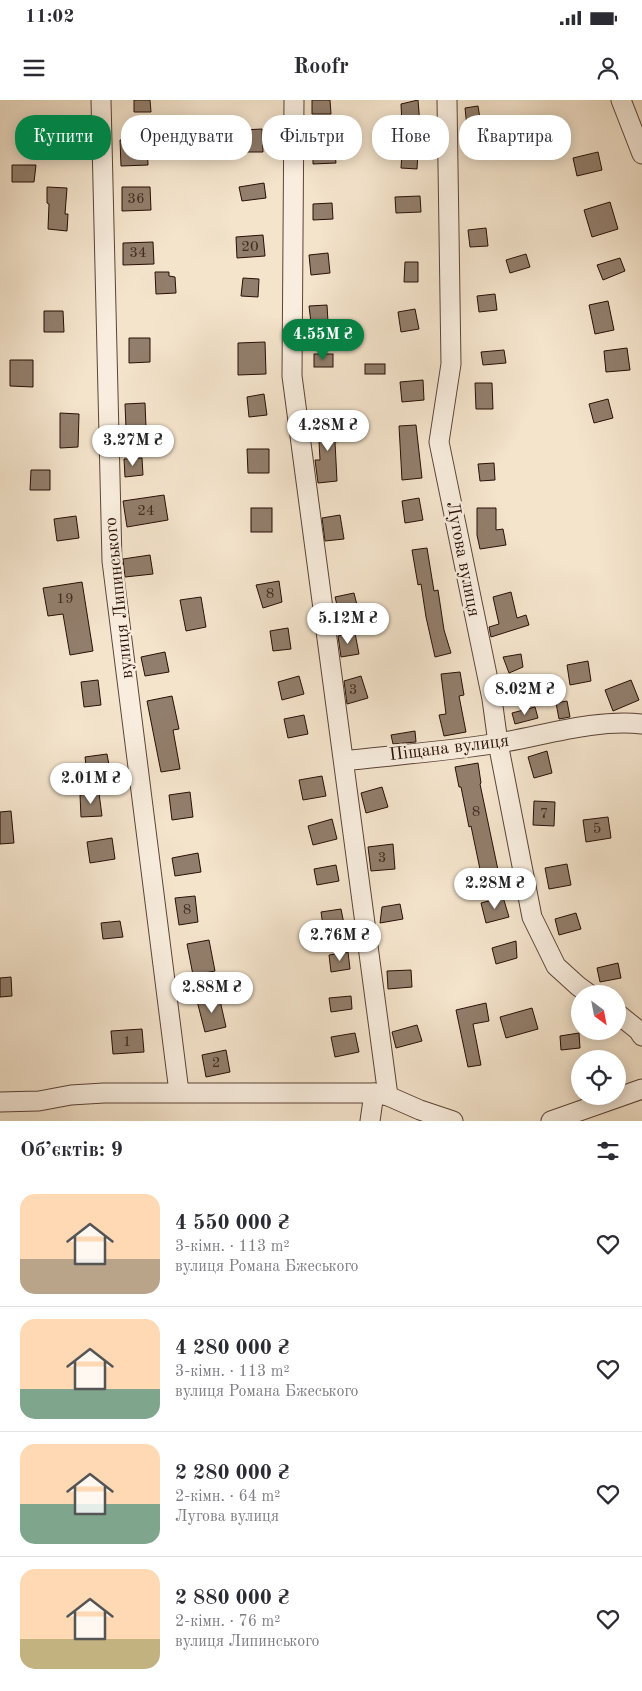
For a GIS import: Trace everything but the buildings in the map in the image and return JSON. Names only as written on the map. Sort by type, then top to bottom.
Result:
[{"type":"street","name":"вулиця Липинського","points":[[101,100],[112,561],[179,1092]]},
{"type":"street","points":[[294,100],[292,376],[344,762],[381,1094],[370,1121]]},
{"type":"street","name":"Лугова вулиця","points":[[447,100],[451,364],[439,442],[492,699],[498,743],[532,917],[556,966],[577,985]]},
{"type":"street","points":[[621,100],[642,154]]},
{"type":"street","name":"Піщана вулиця","points":[[344,762],[498,743],[622,722],[642,724]]},
{"type":"street","points":[[626,1020],[638,1030],[642,1036]]},
{"type":"street","points":[[551,1121],[642,1089]]},
{"type":"street","points":[[0,1102],[39,1101],[71,1095],[179,1092],[381,1094],[453,1121]]}]
